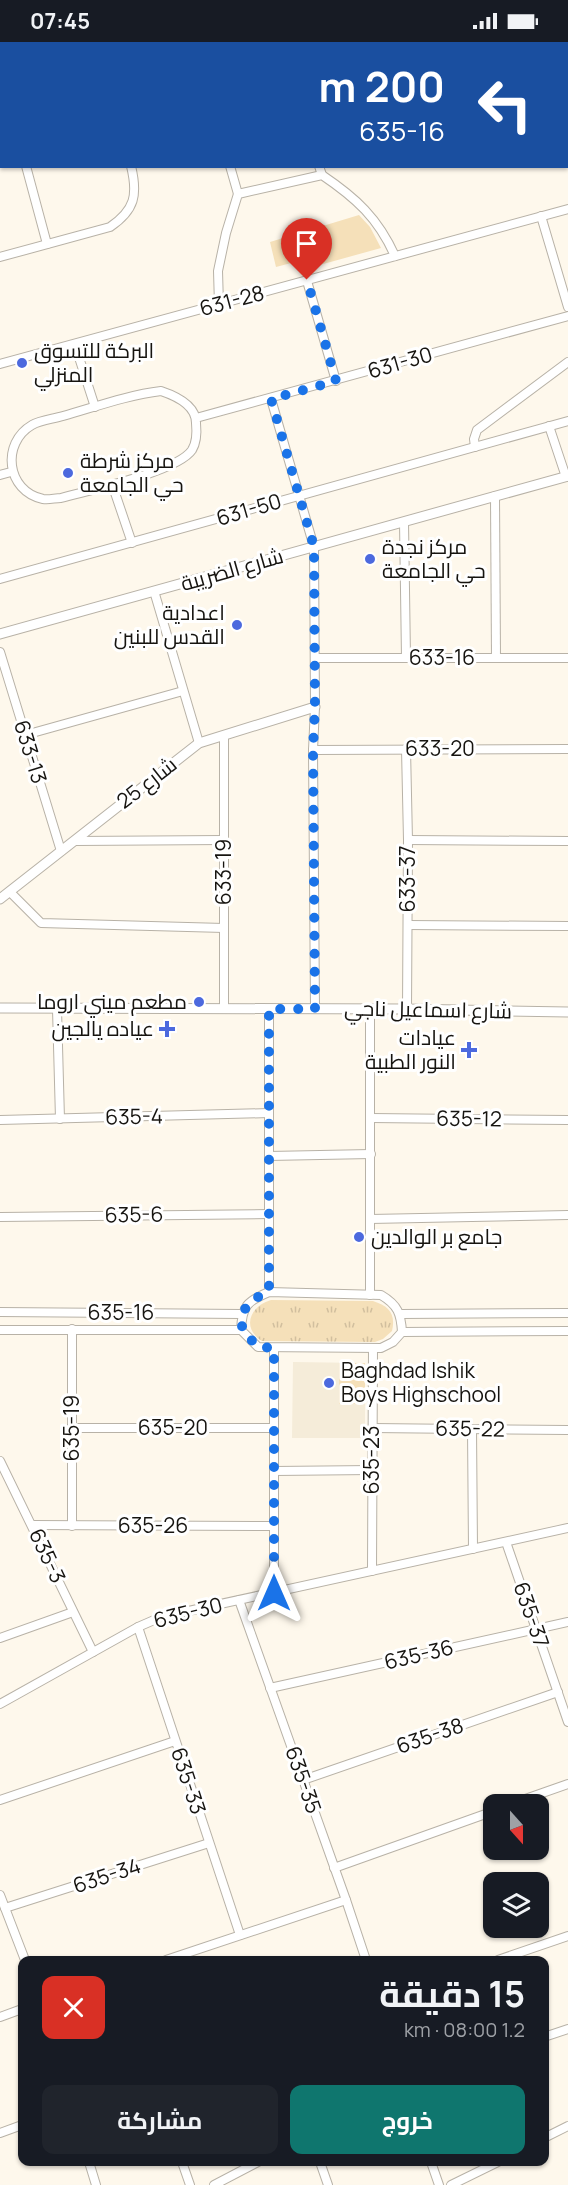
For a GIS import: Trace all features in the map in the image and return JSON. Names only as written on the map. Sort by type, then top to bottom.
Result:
[{"type":"street","points":[[27,168],[47,244]]},
{"type":"street","points":[[0,257],[110,227],[123,218],[134,198],[135,184],[131,168]]},
{"type":"street","points":[[219,305],[218,271],[226,233],[238,194],[231,168]]},
{"type":"street","points":[[320,168],[322,176],[346,191],[369,213],[386,235],[395,256]]},
{"type":"street","points":[[238,194],[322,176]]},
{"type":"street","name":"631-28","points":[[0,364],[568,209]]},
{"type":"street","points":[[541,216],[568,308]]},
{"type":"street","points":[[307,280],[336,381]]},
{"type":"street","name":"631-30","points":[[196,418],[568,316]]},
{"type":"street","points":[[75,345],[95,407]]},
{"type":"street","points":[[475,447],[474,439],[477,430],[568,362]]},
{"type":"street","points":[[161,391],[184,402],[196,418],[193,449],[182,460],[112,484],[61,498],[45,499],[34,496],[25,489],[11,472],[11,453],[14,444],[32,424],[161,391]]},
{"type":"street","points":[[271,399],[314,547],[315,1009]]},
{"type":"street","name":"631-50","points":[[0,579],[568,421]]},
{"type":"street","points":[[549,426],[567,476]]},
{"type":"street","points":[[0,475],[11,472]]},
{"type":"street","name":"شارع الضريبة","points":[[0,634],[567,476]]},
{"type":"street","points":[[112,484],[132,543]]},
{"type":"street","points":[[495,496],[496,658]]},
{"type":"street","points":[[404,522],[406,658]]},
{"type":"street","points":[[154,591],[199,743]]},
{"type":"street","name":"633-13","points":[[0,652],[61,851]]},
{"type":"street","name":"633-16","points":[[315,658],[568,658]]},
{"type":"street","points":[[25,735],[183,691]]},
{"type":"street","name":"شارع 25","points":[[0,899],[199,743],[315,707]]},
{"type":"street","name":"633-19","points":[[224,736],[224,1009]]},
{"type":"street","name":"633-37","points":[[406,749],[407,1009]]},
{"type":"street","name":"633-20","points":[[313,750],[568,749]]},
{"type":"street","points":[[75,841],[224,840]]},
{"type":"street","points":[[408,840],[568,841]]},
{"type":"street","points":[[10,892],[41,923],[224,928]]},
{"type":"street","points":[[408,925],[568,926]]},
{"type":"street","name":"شارع اسماعيل ناجي","points":[[0,1008],[407,1009],[568,1012]]},
{"type":"street","points":[[57,1009],[60,1119]]},
{"type":"street","points":[[269,1009],[269,1292]]},
{"type":"street","points":[[370,1009],[370,1295]]},
{"type":"street","name":"635-4","points":[[0,1120],[269,1113]]},
{"type":"street","name":"635-12","points":[[371,1118],[568,1120]]},
{"type":"street","points":[[269,1156],[371,1154]]},
{"type":"street","name":"635-6","points":[[0,1217],[269,1214]]},
{"type":"street","points":[[370,1219],[568,1215]]},
{"type":"street","points":[[269,1292],[370,1295],[381,1295],[395,1305],[401,1314],[402,1332],[393,1342],[381,1348],[258,1347],[242,1330],[242,1314],[247,1305],[256,1297],[269,1292]]},
{"type":"street","name":"635-16","points":[[0,1312],[242,1314]]},
{"type":"street","points":[[401,1314],[568,1313]]},
{"type":"street","name":"635-19","points":[[72,1329],[72,1526]]},
{"type":"street","name":"635-16","points":[[0,1330],[242,1330]]},
{"type":"street","points":[[402,1332],[568,1331]]},
{"type":"street","points":[[274,1348],[274,1593]]},
{"type":"street","name":"635-23","points":[[372,1571],[373,1348]]},
{"type":"street","name":"635-20","points":[[72,1428],[273,1428]]},
{"type":"street","name":"635-22","points":[[372,1428],[568,1430]]},
{"type":"street","points":[[472,1429],[473,1549]]},
{"type":"street","name":"635-3","points":[[0,1461],[93,1652]]},
{"type":"street","points":[[274,1471],[372,1470]]},
{"type":"street","name":"635-26","points":[[32,1526],[274,1526]]},
{"type":"street","name":"635-30","points":[[0,1704],[138,1627],[161,1617],[568,1528]]},
{"type":"street","name":"635-37","points":[[506,1542],[568,1722]]},
{"type":"street","name":"635-35","points":[[239,1600],[365,1956]]},
{"type":"street","points":[[0,1638],[73,1612]]},
{"type":"street","name":"635-36","points":[[270,1688],[568,1622]]},
{"type":"street","name":"635-33","points":[[138,1627],[240,1935]]},
{"type":"street","name":"635-38","points":[[303,1780],[558,1692]]},
{"type":"street","points":[[0,1800],[175,1741]]},
{"type":"street","points":[[540,1794],[568,1784]]},
{"type":"street","points":[[334,1868],[483,1815]]},
{"type":"street","name":"635-34","points":[[5,1908],[209,1843]]},
{"type":"street","points":[[0,1894],[23,1956]]},
{"type":"street","points":[[178,1956],[346,1900]]},
{"type":"street","points":[[510,1956],[568,1936]]},
{"type":"street","points":[[0,2017],[18,2010]]},
{"type":"street","points":[[549,2035],[568,2029]]},
{"type":"street","points":[[0,2133],[18,2126]]},
{"type":"street","points":[[549,2136],[568,2126]]},
{"type":"street","points":[[90,2166],[96,2185]]},
{"type":"street","points":[[183,2166],[190,2185]]},
{"type":"street","points":[[214,2185],[250,2166]]},
{"type":"street","points":[[321,2166],[328,2185]]},
{"type":"street","points":[[432,2166],[439,2185]]},
{"type":"street","points":[[452,2185],[490,2166]]},
{"type":"shaded area","name":"Baghdad Ishik Boys Highschool","points":[[293,1362],[365,1363],[365,1438],[292,1438]]},
{"type":"green space","points":[[359,215],[370,227],[381,248],[298,271],[295,262],[276,267],[270,242]]},
{"type":"green space","points":[[271,1300],[373,1301],[383,1305],[392,1315],[392,1331],[383,1339],[375,1342],[262,1341],[255,1336],[252,1330],[251,1318],[258,1307]]},
{"type":"green space","points":[[339,1363],[365,1363],[365,1404],[339,1404]]},
{"type":"place","name":"البركة للتسوق المنزلي","points":[[22,363]]},
{"type":"place","name":"مركز شرطة حي الجامعة","points":[[68,473]]},
{"type":"place","name":"مركز نجدة حي الجامعة","points":[[370,559]]},
{"type":"place","name":"اعدادية القدس للبنين","points":[[237,625]]},
{"type":"place","name":"مطعم ميني اروما","points":[[199,1002]]},
{"type":"place","name":"عياده يالجين","points":[[167,1029]]},
{"type":"place","name":"عيادات النور الطبية","points":[[469,1050]]},
{"type":"place","name":"جامع بر الوالدين","points":[[359,1237]]},
{"type":"place","name":"Baghdad Ishik Boys Highschool","points":[[329,1383]]},
{"type":"route","points":[[274,1593],[274,1348],[258,1347],[250,1339],[242,1330],[242,1314],[247,1305],[256,1297],[269,1292],[269,1009],[315,1009],[313,750],[316,593],[314,547],[271,399],[336,381],[307,280]]}]
